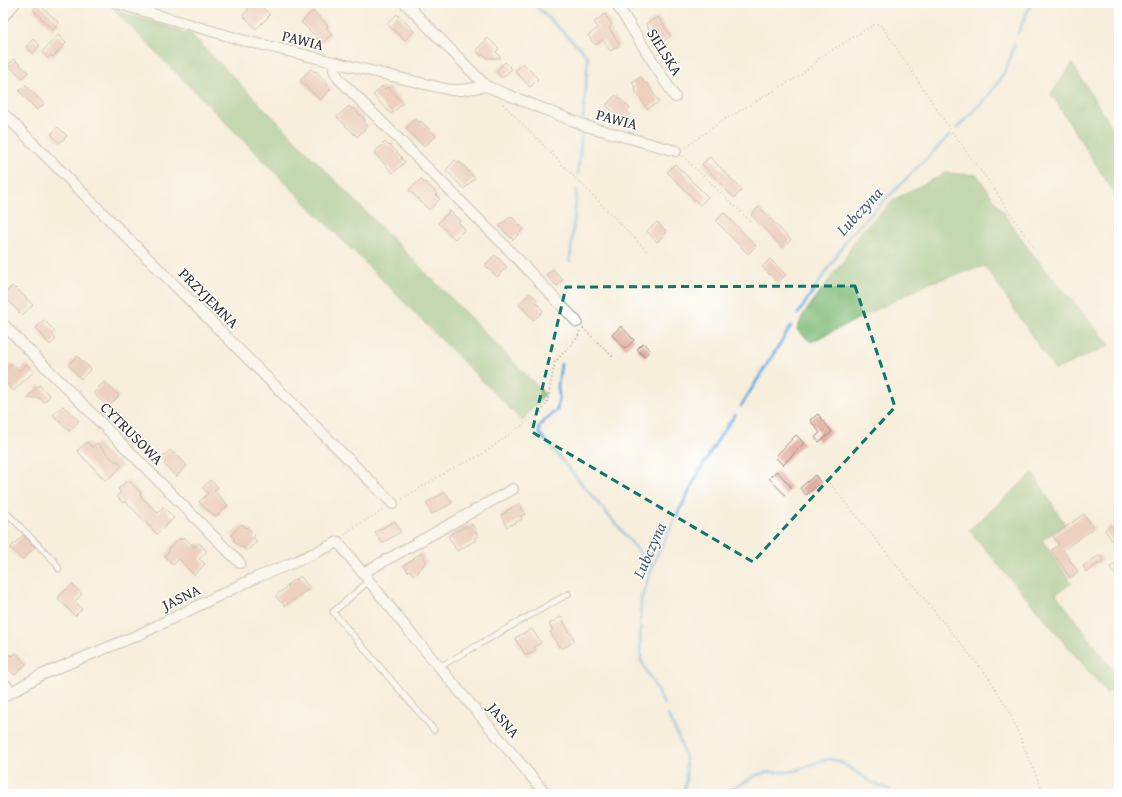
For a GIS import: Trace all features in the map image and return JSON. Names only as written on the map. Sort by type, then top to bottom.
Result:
[{"type":"street","points":[[3,17],[15,3]]},
{"type":"street","name":"PAWIA","points":[[116,3],[242,40],[450,90],[462,90],[486,86]]},
{"type":"street","name":"PAWIA","points":[[405,3],[486,86],[586,126],[677,151]]},
{"type":"street","name":"SIELSKA","points":[[616,3],[675,97]]},
{"type":"street","points":[[333,62],[334,70],[339,79],[509,250],[578,322]]},
{"type":"street","name":"PRZYJEMNA","points":[[3,113],[393,504]]},
{"type":"street","name":"CYTRUSOWA","points":[[3,324],[240,563]]},
{"type":"street","points":[[366,577],[513,489]]},
{"type":"street","name":"JASNA","points":[[3,697],[40,675],[138,635],[255,578],[338,542],[546,794]]},
{"type":"street","points":[[3,682],[12,692]]},
{"type":"lane","points":[[3,509],[55,562],[58,569]]},
{"type":"lane","points":[[366,577],[333,612],[434,730]]},
{"type":"lane","points":[[439,666],[568,594]]},
{"type":"path","points":[[752,223],[677,151],[720,122],[801,75],[820,57],[877,24],[882,26],[949,128],[994,189],[1034,248]]},
{"type":"path","points":[[502,103],[647,251]]},
{"type":"path","points":[[338,542],[349,530],[446,472],[481,455],[542,411],[547,403],[555,362],[578,337],[580,334],[580,325],[614,358]]},
{"type":"path","points":[[827,480],[990,678],[1009,711],[1044,794]]},
{"type":"highlighted area","points":[[855,286],[895,407],[753,562],[532,432],[566,287]]},
{"type":"green space","points":[[114,10],[191,34],[200,43],[545,394],[522,421]]},
{"type":"green space","points":[[1072,64],[1119,138],[1119,201],[1051,94]]},
{"type":"green space","points":[[945,173],[977,175],[1030,251],[1110,345],[1055,370],[985,266],[932,282],[811,342],[797,330],[803,315],[846,257],[858,235],[895,199]]},
{"type":"green space","points":[[1033,473],[1065,525],[1042,540],[1072,583],[1056,594],[1119,678],[1119,685],[1107,693],[969,530]]},
{"type":"building","points":[[252,3],[258,3],[270,15],[256,29],[243,15]]},
{"type":"building","points":[[39,4],[59,23],[53,30],[33,10]]},
{"type":"building","points":[[313,11],[328,26],[326,28],[332,34],[322,43],[301,22]]},
{"type":"building","points":[[397,14],[414,31],[405,40],[387,24]]},
{"type":"building","points":[[605,14],[612,25],[609,28],[620,45],[610,51],[603,40],[595,45],[588,35],[598,28],[594,22]]},
{"type":"building","points":[[658,17],[671,36],[661,43],[654,33],[652,34],[646,24]]},
{"type":"building","points":[[58,35],[66,43],[53,57],[51,55],[48,58],[42,52]]},
{"type":"building","points":[[488,38],[499,49],[496,52],[501,58],[487,58],[483,54],[481,56],[476,50]]},
{"type":"building","points":[[33,39],[40,45],[33,53],[26,47]]},
{"type":"building","points":[[14,59],[28,72],[22,78],[8,65]]},
{"type":"building","points":[[505,62],[512,69],[502,78],[496,71]]},
{"type":"building","points":[[523,63],[538,79],[530,87],[515,71]]},
{"type":"building","points":[[311,69],[315,72],[316,71],[331,89],[320,100],[300,80]]},
{"type":"building","points":[[641,77],[645,84],[647,83],[659,102],[647,109],[635,90],[636,89],[632,82]]},
{"type":"building","points":[[26,85],[44,104],[37,110],[19,91]]},
{"type":"building","points":[[382,86],[385,89],[388,87],[403,103],[391,114],[373,95]]},
{"type":"building","points":[[616,95],[630,108],[627,111],[630,114],[623,122],[606,105]]},
{"type":"building","points":[[349,106],[365,120],[364,122],[368,126],[357,137],[337,117]]},
{"type":"building","points":[[415,119],[419,122],[421,121],[436,136],[424,147],[406,128]]},
{"type":"building","points":[[58,127],[67,136],[59,143],[51,134]]},
{"type":"building","points":[[385,142],[402,157],[401,158],[405,162],[393,173],[374,153]]},
{"type":"building","points":[[710,157],[742,190],[734,198],[702,164]]},
{"type":"building","points":[[455,160],[459,164],[460,162],[475,178],[464,189],[446,170]]},
{"type":"building","points":[[675,164],[708,197],[700,205],[667,172]]},
{"type":"building","points":[[421,179],[438,194],[436,195],[440,199],[429,210],[409,190]]},
{"type":"building","points":[[759,207],[791,240],[783,248],[751,215]]},
{"type":"building","points":[[450,211],[460,221],[458,222],[465,229],[455,239],[438,223]]},
{"type":"building","points":[[724,213],[756,246],[748,254],[716,221]]},
{"type":"building","points":[[511,216],[524,229],[513,240],[499,226]]},
{"type":"building","points":[[657,222],[667,232],[657,242],[647,231]]},
{"type":"building","points":[[495,255],[507,267],[497,277],[485,265]]},
{"type":"building","points":[[770,259],[786,275],[778,283],[762,267]]},
{"type":"building","points":[[553,269],[563,280],[557,286],[546,275]]},
{"type":"building","points":[[12,286],[15,289],[16,288],[33,305],[22,315],[6,298],[8,296],[5,293]]},
{"type":"building","points":[[530,293],[537,299],[535,301],[543,311],[534,320],[519,304]]},
{"type":"building","points":[[44,320],[55,331],[52,334],[56,339],[50,345],[36,328]]},
{"type":"building","points":[[621,326],[634,340],[625,349],[612,335]]},
{"type":"building","points":[[643,343],[650,350],[644,357],[637,349]]},
{"type":"building","points":[[77,356],[91,369],[81,379],[68,365]]},
{"type":"building","points":[[12,363],[19,371],[27,364],[34,372],[13,391],[3,380],[3,372]]},
{"type":"building","points":[[104,382],[119,396],[108,407],[93,393]]},
{"type":"building","points":[[39,385],[50,396],[44,402],[40,398],[27,398]]},
{"type":"building","points":[[63,406],[79,421],[69,431],[53,415]]},
{"type":"building","points":[[818,414],[832,432],[819,442],[815,437],[820,433],[810,420]]},
{"type":"building","points":[[796,435],[804,443],[783,465],[775,457]]},
{"type":"building","points":[[87,442],[92,447],[97,443],[115,462],[117,460],[122,466],[106,481],[77,451]]},
{"type":"building","points":[[170,450],[187,465],[176,477],[164,464],[166,462],[162,458]]},
{"type":"building","points":[[777,471],[792,488],[785,495],[769,478]]},
{"type":"building","points":[[815,475],[821,483],[806,495],[800,488]]},
{"type":"building","points":[[128,480],[141,493],[140,494],[143,499],[158,513],[163,507],[174,518],[157,534],[125,501],[123,503],[117,496],[121,493],[118,489]]},
{"type":"building","points":[[210,480],[218,487],[214,491],[228,505],[216,517],[199,502],[208,493],[203,488]]},
{"type":"building","points":[[445,492],[452,503],[432,514],[426,503]]},
{"type":"building","points":[[519,504],[525,514],[521,516],[522,519],[507,527],[501,515]]},
{"type":"building","points":[[1084,514],[1094,528],[1063,550],[1078,572],[1070,578],[1051,550],[1059,545],[1053,536]]},
{"type":"building","points":[[395,521],[401,532],[382,543],[375,532]]},
{"type":"building","points":[[242,524],[255,535],[253,537],[257,541],[247,551],[243,547],[241,548],[233,540],[235,539],[231,535]]},
{"type":"building","points":[[472,524],[478,536],[474,538],[476,540],[457,551],[448,536],[467,525],[468,527]]},
{"type":"building","points":[[1111,525],[1119,537],[1119,551],[1105,530]]},
{"type":"building","points":[[23,535],[35,547],[22,560],[10,548]]},
{"type":"building","points":[[184,537],[194,547],[199,543],[207,551],[199,559],[205,564],[194,575],[179,559],[173,565],[165,556],[170,550],[168,549],[180,538],[181,540]]},
{"type":"building","points":[[422,553],[427,563],[422,565],[423,567],[418,570],[419,572],[413,575],[410,570],[408,572],[404,565]]},
{"type":"building","points":[[1100,555],[1103,561],[1086,572],[1083,566]]},
{"type":"building","points":[[1119,561],[1119,580],[1110,567]]},
{"type":"building","points":[[300,576],[310,588],[285,606],[276,596],[288,586],[287,585]]},
{"type":"building","points":[[72,584],[82,594],[75,601],[82,609],[75,616],[58,598]]},
{"type":"building","points":[[561,617],[575,641],[562,649],[560,646],[559,647],[550,632],[553,630],[549,624]]},
{"type":"building","points":[[532,629],[541,643],[534,647],[536,650],[526,656],[515,638]]},
{"type":"building","points":[[16,653],[26,664],[15,675],[3,664],[3,661],[10,654],[12,656]]},
{"type":"waterway","points":[[533,3],[583,51],[588,58],[583,119]]},
{"type":"waterway","name":"Lubczyna","points":[[1018,33],[1032,3]]},
{"type":"waterway","name":"Lubczyna","points":[[957,128],[985,99],[997,84],[1008,64],[1014,45]]},
{"type":"waterway","points":[[578,173],[582,131]]},
{"type":"waterway","name":"Lubczyna","points":[[798,314],[850,235],[950,135]]},
{"type":"waterway","points":[[570,261],[577,190]]},
{"type":"waterway","name":"Lubczyna","points":[[741,406],[791,326]]},
{"type":"waterway","points":[[561,364],[557,410],[539,427],[539,433],[653,568]]},
{"type":"waterway","name":"Lubczyna","points":[[664,704],[641,660],[641,599],[657,555],[699,472],[720,436],[735,415]]},
{"type":"waterway","name":"Lubczyna","points":[[668,715],[679,738],[684,753],[686,780],[683,794]]},
{"type":"waterway","points":[[723,794],[759,774],[798,770],[829,759],[839,761],[871,782],[890,790]]}]
